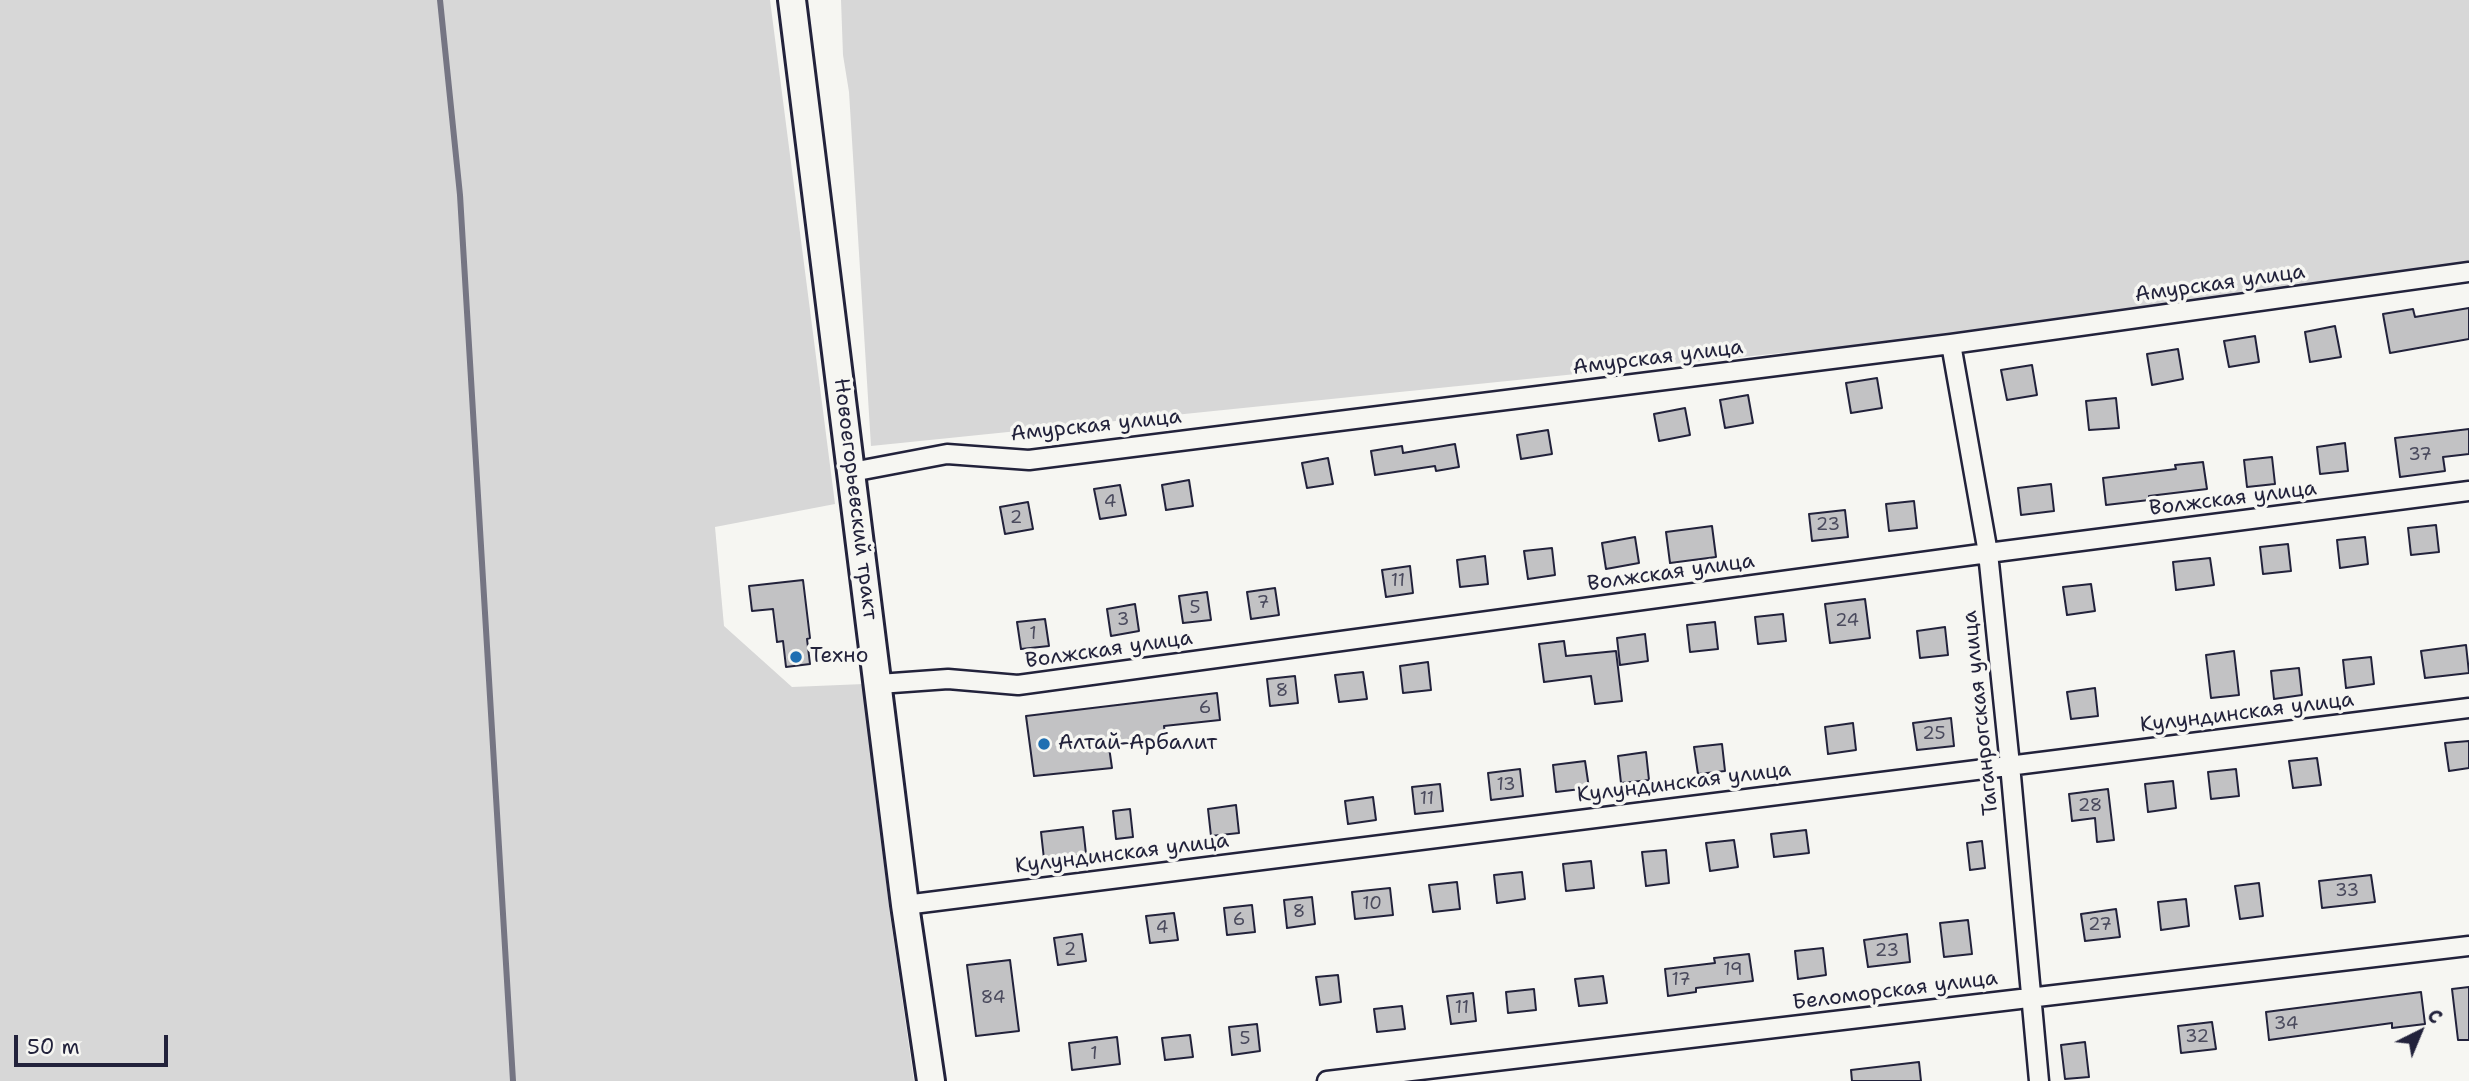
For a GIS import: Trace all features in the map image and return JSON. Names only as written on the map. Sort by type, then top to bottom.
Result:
[{"type":"main road","name":"Новоегорьевский тракт","points":[[792,0],[905,905],[931,1081]]},
{"type":"street","name":"Амурская улица","points":[[852,472],[947,454],[1029,460],[1951,344],[2469,272]]},
{"type":"street","name":"Таганрогская улица","points":[[1951,344],[1988,553],[2039,1081]]},
{"type":"street","name":"Волжская улица","points":[[879,684],[948,678],[1018,685],[1988,553],[2469,491]]},
{"type":"street","name":"Кулундинская улица","points":[[905,905],[2469,708]]},
{"type":"street","name":"Беломорская улица","points":[[1327,1081],[2469,946]]},
{"type":"shaded area","points":[[0,0],[770,0],[835,504],[715,527],[724,626],[792,687],[864,684],[889,907],[914,1081],[0,1081]]},
{"type":"shaded area","points":[[841,0],[2469,0],[2469,261],[1948,336],[871,446]]},
{"type":"building","points":[[2469,308],[2469,339],[2390,353],[2383,314],[2413,309],[2415,317]]},
{"type":"building","points":[[2335,326],[2341,357],[2310,362],[2305,332]]},
{"type":"building","points":[[2255,336],[2259,362],[2229,367],[2224,341]]},
{"type":"building","points":[[2178,349],[2183,379],[2152,385],[2147,354]]},
{"type":"building","points":[[2032,365],[2037,395],[2007,400],[2001,370]]},
{"type":"building","points":[[1877,378],[1882,408],[1851,413],[1846,383]]},
{"type":"building","points":[[1748,395],[1753,423],[1725,428],[1720,400]]},
{"type":"building","points":[[2116,398],[2119,428],[2089,430],[2086,401]]},
{"type":"building","points":[[1685,408],[1690,435],[1659,441],[1654,414]]},
{"type":"building","points":[[2469,429],[2469,454],[2443,457],[2445,471],[2400,477],[2395,438]]},
{"type":"building","points":[[1548,430],[1552,454],[1521,459],[1517,435]]},
{"type":"building","points":[[2345,443],[2348,471],[2320,474],[2317,447]]},
{"type":"building","points":[[1455,444],[1459,467],[1436,471],[1435,466],[1375,475],[1371,451],[1402,446],[1403,453]]},
{"type":"building","points":[[2272,457],[2275,484],[2247,487],[2244,460]]},
{"type":"building","points":[[1328,458],[1333,484],[1307,488],[1302,463]]},
{"type":"building","points":[[2203,462],[2207,489],[2149,496],[2149,500],[2106,505],[2103,478],[2176,469],[2175,465]]},
{"type":"building","points":[[1189,480],[1193,506],[1166,510],[1162,485]]},
{"type":"building","points":[[2051,484],[2054,511],[2021,515],[2018,488]]},
{"type":"building","points":[[1120,485],[1126,515],[1100,519],[1094,489]]},
{"type":"building","points":[[1914,501],[1917,528],[1889,531],[1886,504]]},
{"type":"building","points":[[1028,502],[1033,529],[1005,534],[1000,507]]},
{"type":"building","points":[[1845,510],[1848,537],[1812,541],[1809,514]]},
{"type":"building","points":[[2436,525],[2439,552],[2411,555],[2408,528]]},
{"type":"building","points":[[1712,526],[1716,557],[1670,563],[1666,532]]},
{"type":"building","points":[[1635,537],[1639,563],[1606,569],[1602,543]]},
{"type":"building","points":[[2365,537],[2368,564],[2340,568],[2337,540]]},
{"type":"building","points":[[2288,544],[2291,571],[2263,574],[2260,547]]},
{"type":"building","points":[[1552,548],[1555,575],[1528,579],[1524,551]]},
{"type":"building","points":[[1485,556],[1488,584],[1460,587],[1457,560]]},
{"type":"building","points":[[2210,558],[2214,585],[2176,590],[2173,562]]},
{"type":"building","points":[[1410,566],[1413,593],[1386,597],[1382,570]]},
{"type":"building","points":[[803,580],[810,638],[807,639],[810,664],[786,667],[783,641],[777,642],[773,609],[752,611],[749,586]]},
{"type":"building","points":[[2091,584],[2095,611],[2067,615],[2063,587]]},
{"type":"building","points":[[1275,588],[1279,615],[1251,619],[1247,592]]},
{"type":"building","points":[[1207,592],[1211,620],[1183,623],[1179,596]]},
{"type":"building","points":[[1865,599],[1870,638],[1830,643],[1825,604]]},
{"type":"building","points":[[1135,604],[1139,631],[1111,636],[1107,609]]},
{"type":"building","points":[[1783,614],[1786,641],[1758,644],[1755,617]]},
{"type":"building","points":[[1045,619],[1049,646],[1021,649],[1017,622]]},
{"type":"building","points":[[1715,622],[1718,649],[1690,652],[1687,625]]},
{"type":"building","points":[[1945,627],[1948,655],[1920,658],[1917,631]]},
{"type":"building","points":[[1645,634],[1648,661],[1620,665],[1617,638]]},
{"type":"building","points":[[1564,641],[1566,656],[1616,651],[1622,701],[1595,704],[1591,676],[1544,682],[1539,644]]},
{"type":"building","points":[[2466,645],[2469,673],[2425,678],[2421,651]]},
{"type":"building","points":[[2234,651],[2239,695],[2211,698],[2206,655]]},
{"type":"building","points":[[2371,657],[2374,684],[2346,688],[2343,660]]},
{"type":"building","points":[[1428,662],[1431,690],[1403,693],[1400,666]]},
{"type":"building","points":[[2299,668],[2302,695],[2274,699],[2271,671]]},
{"type":"building","points":[[1363,672],[1367,699],[1339,702],[1335,675]]},
{"type":"building","points":[[1295,676],[1298,703],[1270,706],[1267,679]]},
{"type":"building","points":[[2095,688],[2098,716],[2071,719],[2067,692]]},
{"type":"building","points":[[1217,693],[1220,720],[1164,726],[1166,741],[1109,747],[1112,768],[1034,776],[1026,716]]},
{"type":"building","points":[[1951,718],[1954,746],[1917,750],[1913,723]]},
{"type":"building","points":[[1853,723],[1856,750],[1828,754],[1825,727]]},
{"type":"building","points":[[2469,741],[2469,768],[2449,771],[2445,743]]},
{"type":"building","points":[[1722,744],[1725,771],[1698,774],[1694,747]]},
{"type":"building","points":[[1646,752],[1649,780],[1621,783],[1618,756]]},
{"type":"building","points":[[2317,758],[2321,785],[2293,788],[2289,761]]},
{"type":"building","points":[[1585,761],[1589,788],[1556,792],[1553,765]]},
{"type":"building","points":[[1520,769],[1523,796],[1491,800],[1488,773]]},
{"type":"building","points":[[2236,769],[2239,796],[2211,799],[2208,772]]},
{"type":"building","points":[[2173,781],[2176,808],[2148,812],[2145,784]]},
{"type":"building","points":[[1440,784],[1443,811],[1415,814],[1412,787]]},
{"type":"building","points":[[2108,789],[2114,840],[2097,842],[2095,818],[2072,821],[2069,794]]},
{"type":"building","points":[[1373,797],[1376,820],[1348,824],[1345,801]]},
{"type":"building","points":[[1236,805],[1239,833],[1211,836],[1208,809]]},
{"type":"building","points":[[1130,809],[1133,837],[1116,839],[1113,811]]},
{"type":"building","points":[[1083,827],[1086,854],[1044,859],[1041,832]]},
{"type":"building","points":[[1806,830],[1809,853],[1774,857],[1771,834]]},
{"type":"building","points":[[1734,840],[1738,867],[1710,871],[1706,843]]},
{"type":"building","points":[[1982,841],[1985,868],[1970,870],[1967,843]]},
{"type":"building","points":[[1666,850],[1669,883],[1646,886],[1642,852]]},
{"type":"building","points":[[1591,861],[1594,888],[1566,891],[1563,864]]},
{"type":"building","points":[[1522,872],[1525,899],[1497,903],[1494,875]]},
{"type":"building","points":[[2371,875],[2375,902],[2322,908],[2319,881]]},
{"type":"building","points":[[1457,882],[1460,909],[1433,912],[1429,885]]},
{"type":"building","points":[[2259,883],[2263,916],[2240,919],[2235,886]]},
{"type":"building","points":[[1390,888],[1393,915],[1355,919],[1352,892]]},
{"type":"building","points":[[1312,897],[1315,924],[1287,928],[1284,900]]},
{"type":"building","points":[[2186,899],[2189,926],[2161,930],[2158,902]]},
{"type":"building","points":[[1252,905],[1255,932],[1227,935],[1224,908]]},
{"type":"building","points":[[2116,909],[2120,937],[2085,941],[2081,914]]},
{"type":"building","points":[[1174,913],[1178,940],[1150,943],[1146,916]]},
{"type":"building","points":[[1968,920],[1972,954],[1944,957],[1940,923]]},
{"type":"building","points":[[1082,934],[1086,961],[1058,965],[1054,938]]},
{"type":"building","points":[[1907,934],[1910,962],[1868,967],[1864,940]]},
{"type":"building","points":[[1823,948],[1826,975],[1798,979],[1795,951]]},
{"type":"building","points":[[1749,954],[1753,981],[1696,988],[1696,992],[1668,996],[1665,969],[1715,963],[1714,958]]},
{"type":"building","points":[[1010,960],[1019,1031],[976,1036],[967,965]]},
{"type":"building","points":[[1338,975],[1341,1002],[1320,1005],[1316,977]]},
{"type":"building","points":[[1603,976],[1607,1003],[1579,1006],[1575,979]]},
{"type":"building","points":[[2469,987],[2469,1040],[2458,1040],[2452,989]]},
{"type":"building","points":[[1534,989],[1536,1010],[1508,1013],[1506,992]]},
{"type":"building","points":[[2421,992],[2425,1024],[2392,1028],[2392,1023],[2269,1040],[2266,1012]]},
{"type":"building","points":[[1473,993],[1476,1021],[1451,1024],[1447,996]]},
{"type":"building","points":[[1402,1006],[1405,1029],[1377,1032],[1374,1009]]},
{"type":"building","points":[[2212,1022],[2216,1049],[2181,1053],[2178,1026]]},
{"type":"building","points":[[1257,1024],[1260,1051],[1232,1055],[1229,1027]]},
{"type":"building","points":[[1190,1035],[1193,1057],[1165,1060],[1162,1038]]},
{"type":"building","points":[[1117,1037],[1120,1064],[1072,1070],[1069,1043]]},
{"type":"building","points":[[2085,1042],[2089,1077],[2065,1079],[2061,1045]]},
{"type":"building","points":[[1919,1062],[1921,1081],[1852,1081],[1851,1070]]},
{"type":"waterway","points":[[440,0],[460,195],[513,1081]]},
{"type":"place","name":"Техно","points":[[796,657]]},
{"type":"place","name":"Алтай-Арбалит","points":[[1044,744]]}]
